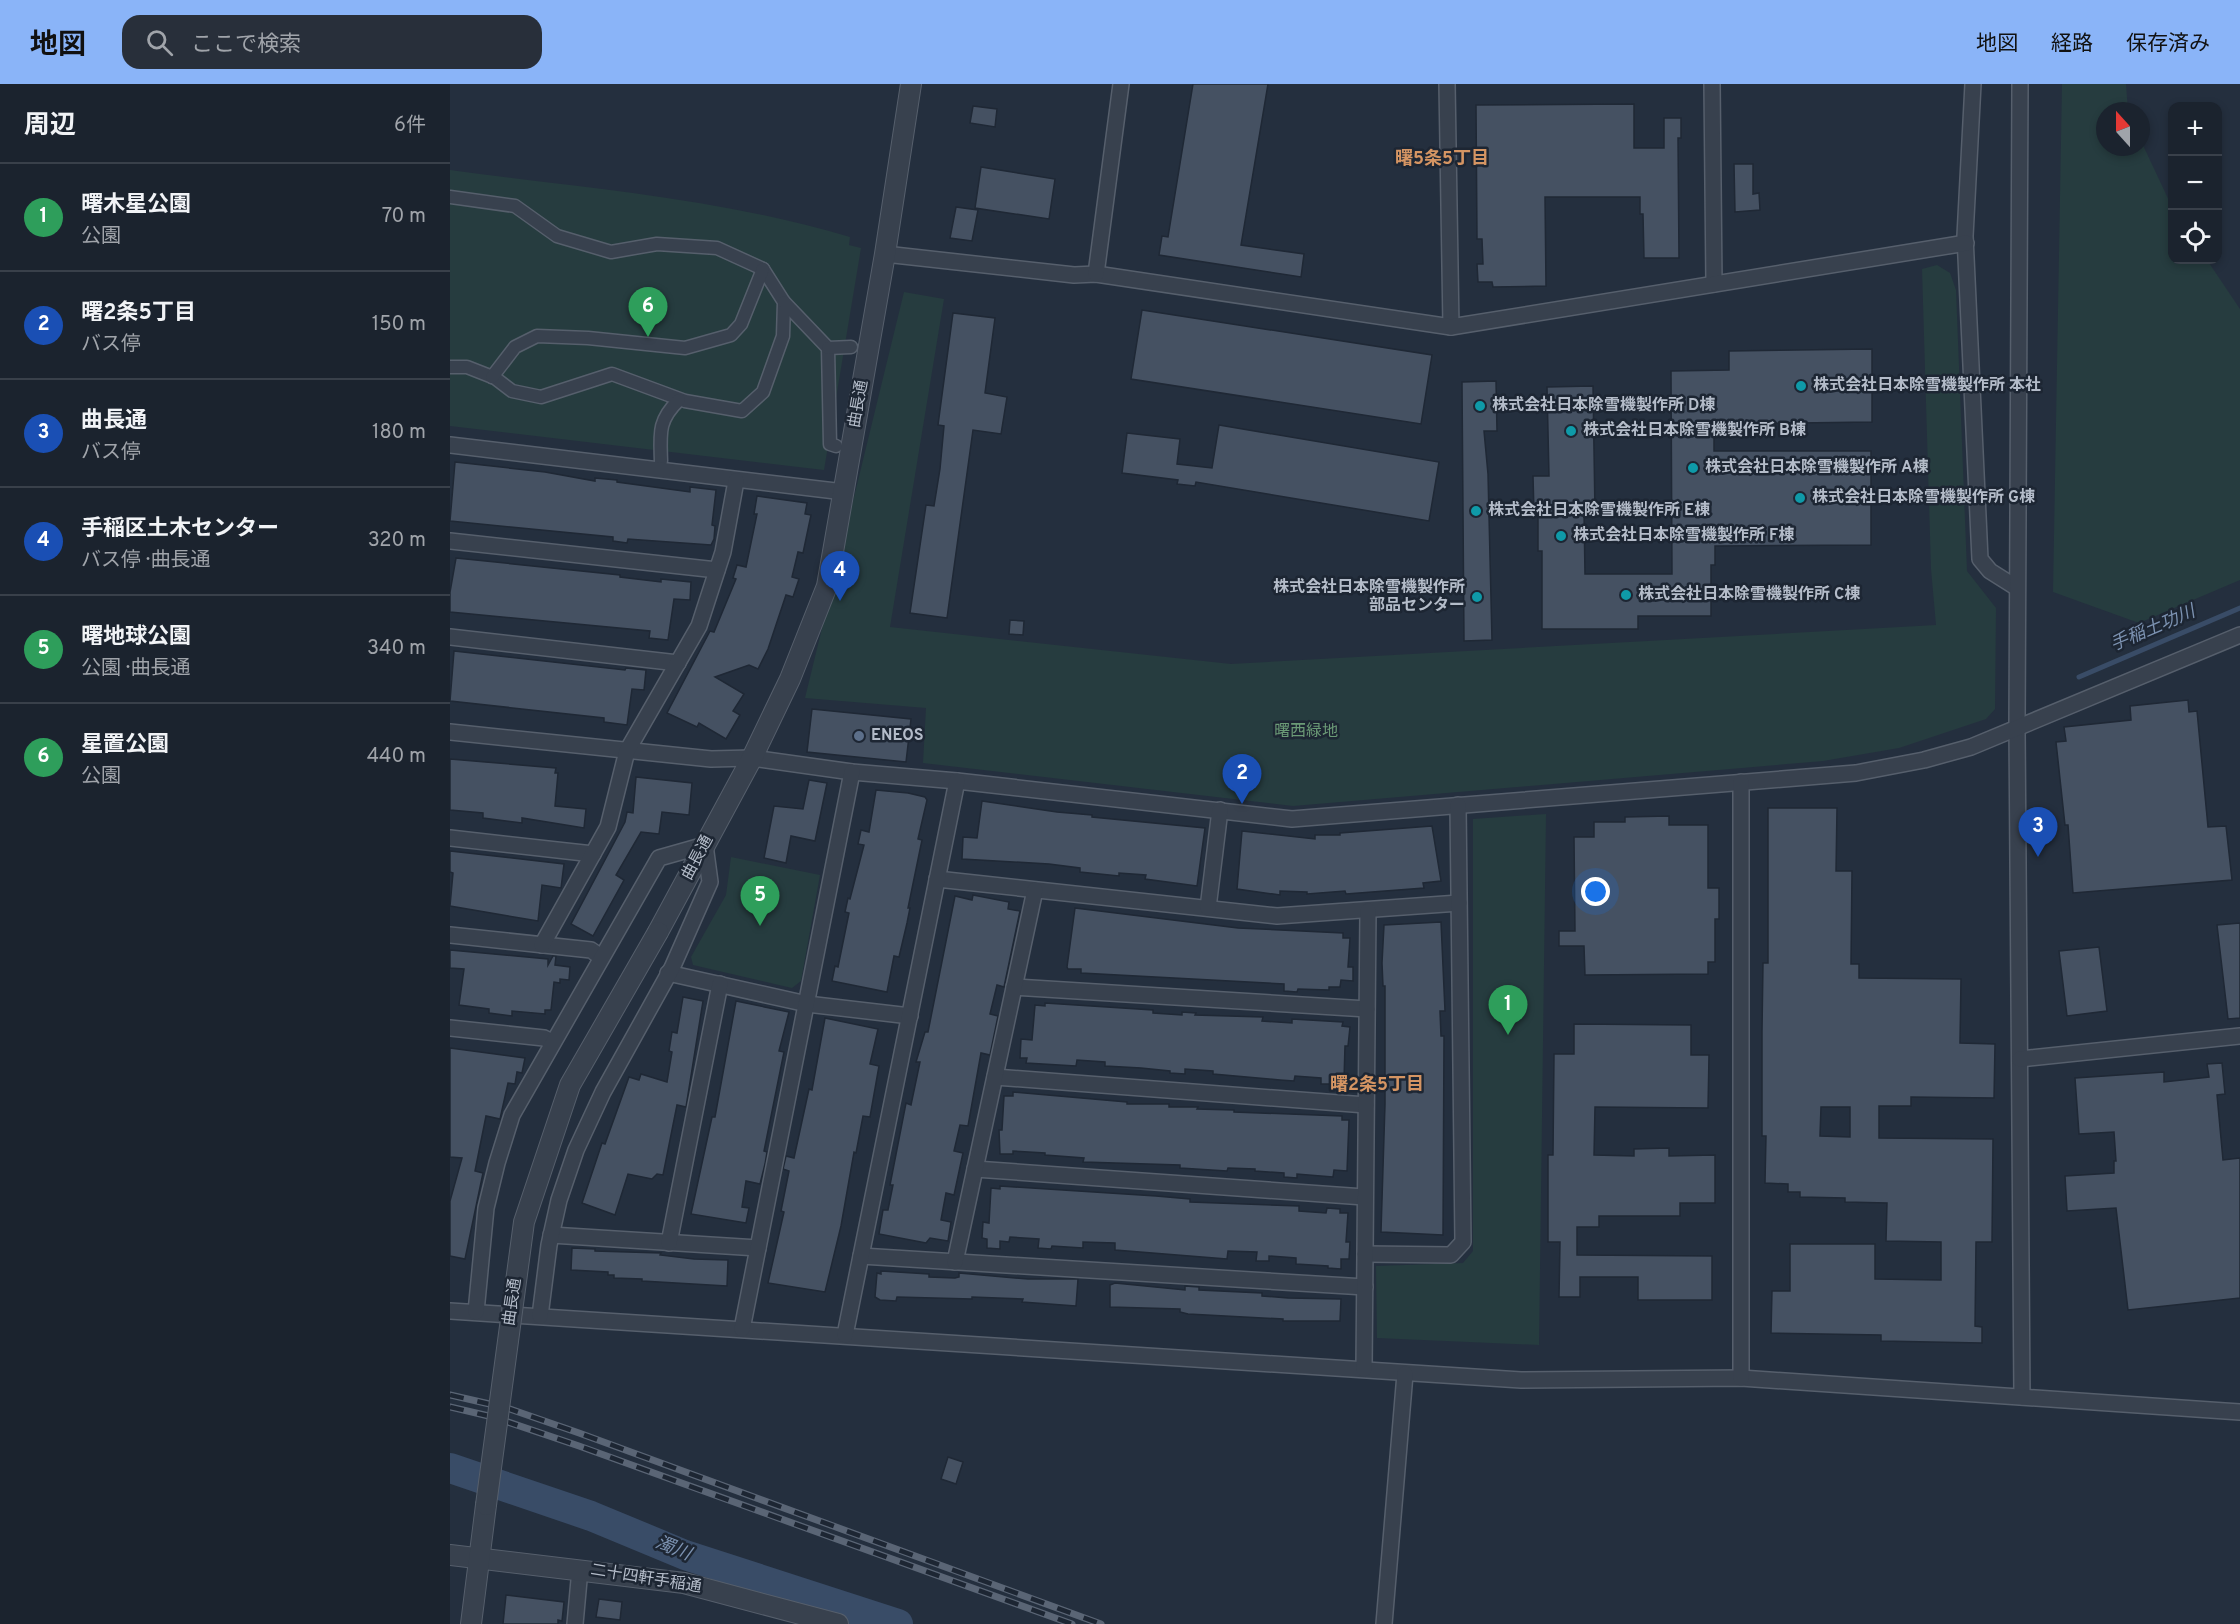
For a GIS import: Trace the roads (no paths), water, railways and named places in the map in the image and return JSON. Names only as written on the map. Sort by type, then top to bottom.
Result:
[{"type":"street","name":"曲長通","points":[[471,1624],[524,1221],[570,1086],[658,932],[752,759],[790,680],[827,586],[885,254],[911,84]]},
{"type":"street","points":[[1096,274],[1121,84]]},
{"type":"street","points":[[1448,84],[1451,327]]},
{"type":"street","points":[[1712,84],[1714,284]]},
{"type":"street","points":[[1973,84],[1966,243],[1980,559],[1990,571],[2018,588]]},
{"type":"street","points":[[2020,84],[2017,728],[2022,1397]]},
{"type":"street","points":[[450,197],[515,206],[557,236],[611,252],[657,244],[717,248],[763,269],[784,302],[828,348],[830,444],[836,446]]},
{"type":"street","points":[[885,254],[1074,275],[1096,274],[1451,327],[1966,243]]},
{"type":"street","points":[[492,377],[515,346],[537,336],[588,338],[685,348],[731,335],[741,324],[763,269]]},
{"type":"street","points":[[450,367],[467,367],[492,377],[512,391],[541,397],[612,374],[679,400],[742,411],[763,392],[783,336],[784,302]]},
{"type":"street","points":[[828,348],[851,347]]},
{"type":"street","points":[[661,461],[660,433],[666,413],[679,400]]},
{"type":"street","points":[[450,446],[844,492]]},
{"type":"street","points":[[542,945],[608,827],[627,751],[699,626],[723,552],[736,481]]},
{"type":"street","points":[[450,541],[717,570]]},
{"type":"street","points":[[450,732],[711,759],[752,759],[852,772],[957,781],[1292,819],[1856,773],[1924,760],[1971,747],[2240,635]]},
{"type":"street","points":[[450,637],[678,663]]},
{"type":"street","points":[[742,1329],[852,772]]},
{"type":"street","points":[[845,1335],[957,781]]},
{"type":"street","points":[[1741,782],[1741,1378]]},
{"type":"street","points":[[1365,1254],[1451,1255],[1463,1242],[1458,805]]},
{"type":"street","points":[[1208,908],[1220,810]]},
{"type":"street","points":[[450,838],[592,854]]},
{"type":"street","points":[[476,1312],[486,1208],[496,1163],[512,1115],[659,858],[705,845],[710,882],[669,974],[603,1092],[576,1150],[559,1200],[551,1235],[540,1316]]},
{"type":"street","points":[[938,879],[1276,916],[1460,903]]},
{"type":"street","points":[[955,1262],[1035,890]]},
{"type":"street","points":[[1364,1369],[1368,911]]},
{"type":"street","points":[[450,935],[591,950],[601,957]]},
{"type":"street","points":[[669,974],[807,1004],[910,1016]]},
{"type":"street","points":[[669,1243],[720,984]]},
{"type":"street","points":[[1014,987],[1367,1009]]},
{"type":"street","points":[[450,1028],[544,1038],[552,1042]]},
{"type":"street","points":[[2020,1059],[2240,1036]]},
{"type":"street","points":[[995,1077],[1366,1105]]},
{"type":"street","points":[[975,1169],[1364,1197]]},
{"type":"street","points":[[551,1235],[758,1248]]},
{"type":"street","points":[[861,1256],[1365,1287]]},
{"type":"street","points":[[450,1311],[1364,1369],[1405,1374],[1521,1380],[1741,1378],[2240,1412]]},
{"type":"street","points":[[1384,1624],[1405,1374]]},
{"type":"street","name":"二十四軒手稲通","points":[[450,1555],[684,1583],[838,1624]]},
{"type":"street","points":[[575,1624],[580,1569]]},
{"type":"waterway","name":"手稲土功川","points":[[2079,677],[2240,608]]},
{"type":"waterway","name":"濁川","points":[[450,1468],[591,1516],[685,1555],[898,1624]]},
{"type":"railway","points":[[450,1395],[507,1408],[579,1433],[1101,1624]]},
{"type":"railway","points":[[450,1407],[493,1417],[579,1446],[1072,1624]]},
{"type":"place","name":"星置公園","points":[[648,337]]},
{"type":"place","name":"株式会社日本除雪機製作所 本社","points":[[1801,386]]},
{"type":"place","name":"株式会社日本除雪機製作所 D棟","points":[[1480,406]]},
{"type":"place","name":"株式会社日本除雪機製作所 B棟","points":[[1571,431]]},
{"type":"place","name":"株式会社日本除雪機製作所 A棟","points":[[1693,468]]},
{"type":"place","name":"株式会社日本除雪機製作所 G棟","points":[[1800,498]]},
{"type":"place","name":"株式会社日本除雪機製作所 E棟","points":[[1476,511]]},
{"type":"place","name":"株式会社日本除雪機製作所 F棟","points":[[1561,536]]},
{"type":"place","name":"株式会社日本除雪機製作所 C棟","points":[[1626,595]]},
{"type":"place","name":"株式会社日本除雪機製作所 部品センター","points":[[1477,597]]},
{"type":"place","name":"手稲区土木センター","points":[[840,601]]},
{"type":"place","name":"ENEOS","points":[[859,736]]},
{"type":"place","name":"曙2条5丁目","points":[[1242,804]]},
{"type":"place","name":"曲長通","points":[[2038,857]]},
{"type":"place","name":"曙地球公園","points":[[760,926]]},
{"type":"place","name":"曙木星公園","points":[[1508,1035]]},
{"type":"district","name":"曙5条5丁目","points":[[1442,159]]},
{"type":"district","name":"曙2条5丁目","points":[[1377,1085]]},
{"type":"park label","name":"曙西緑地","points":[[1306,732]]}]
